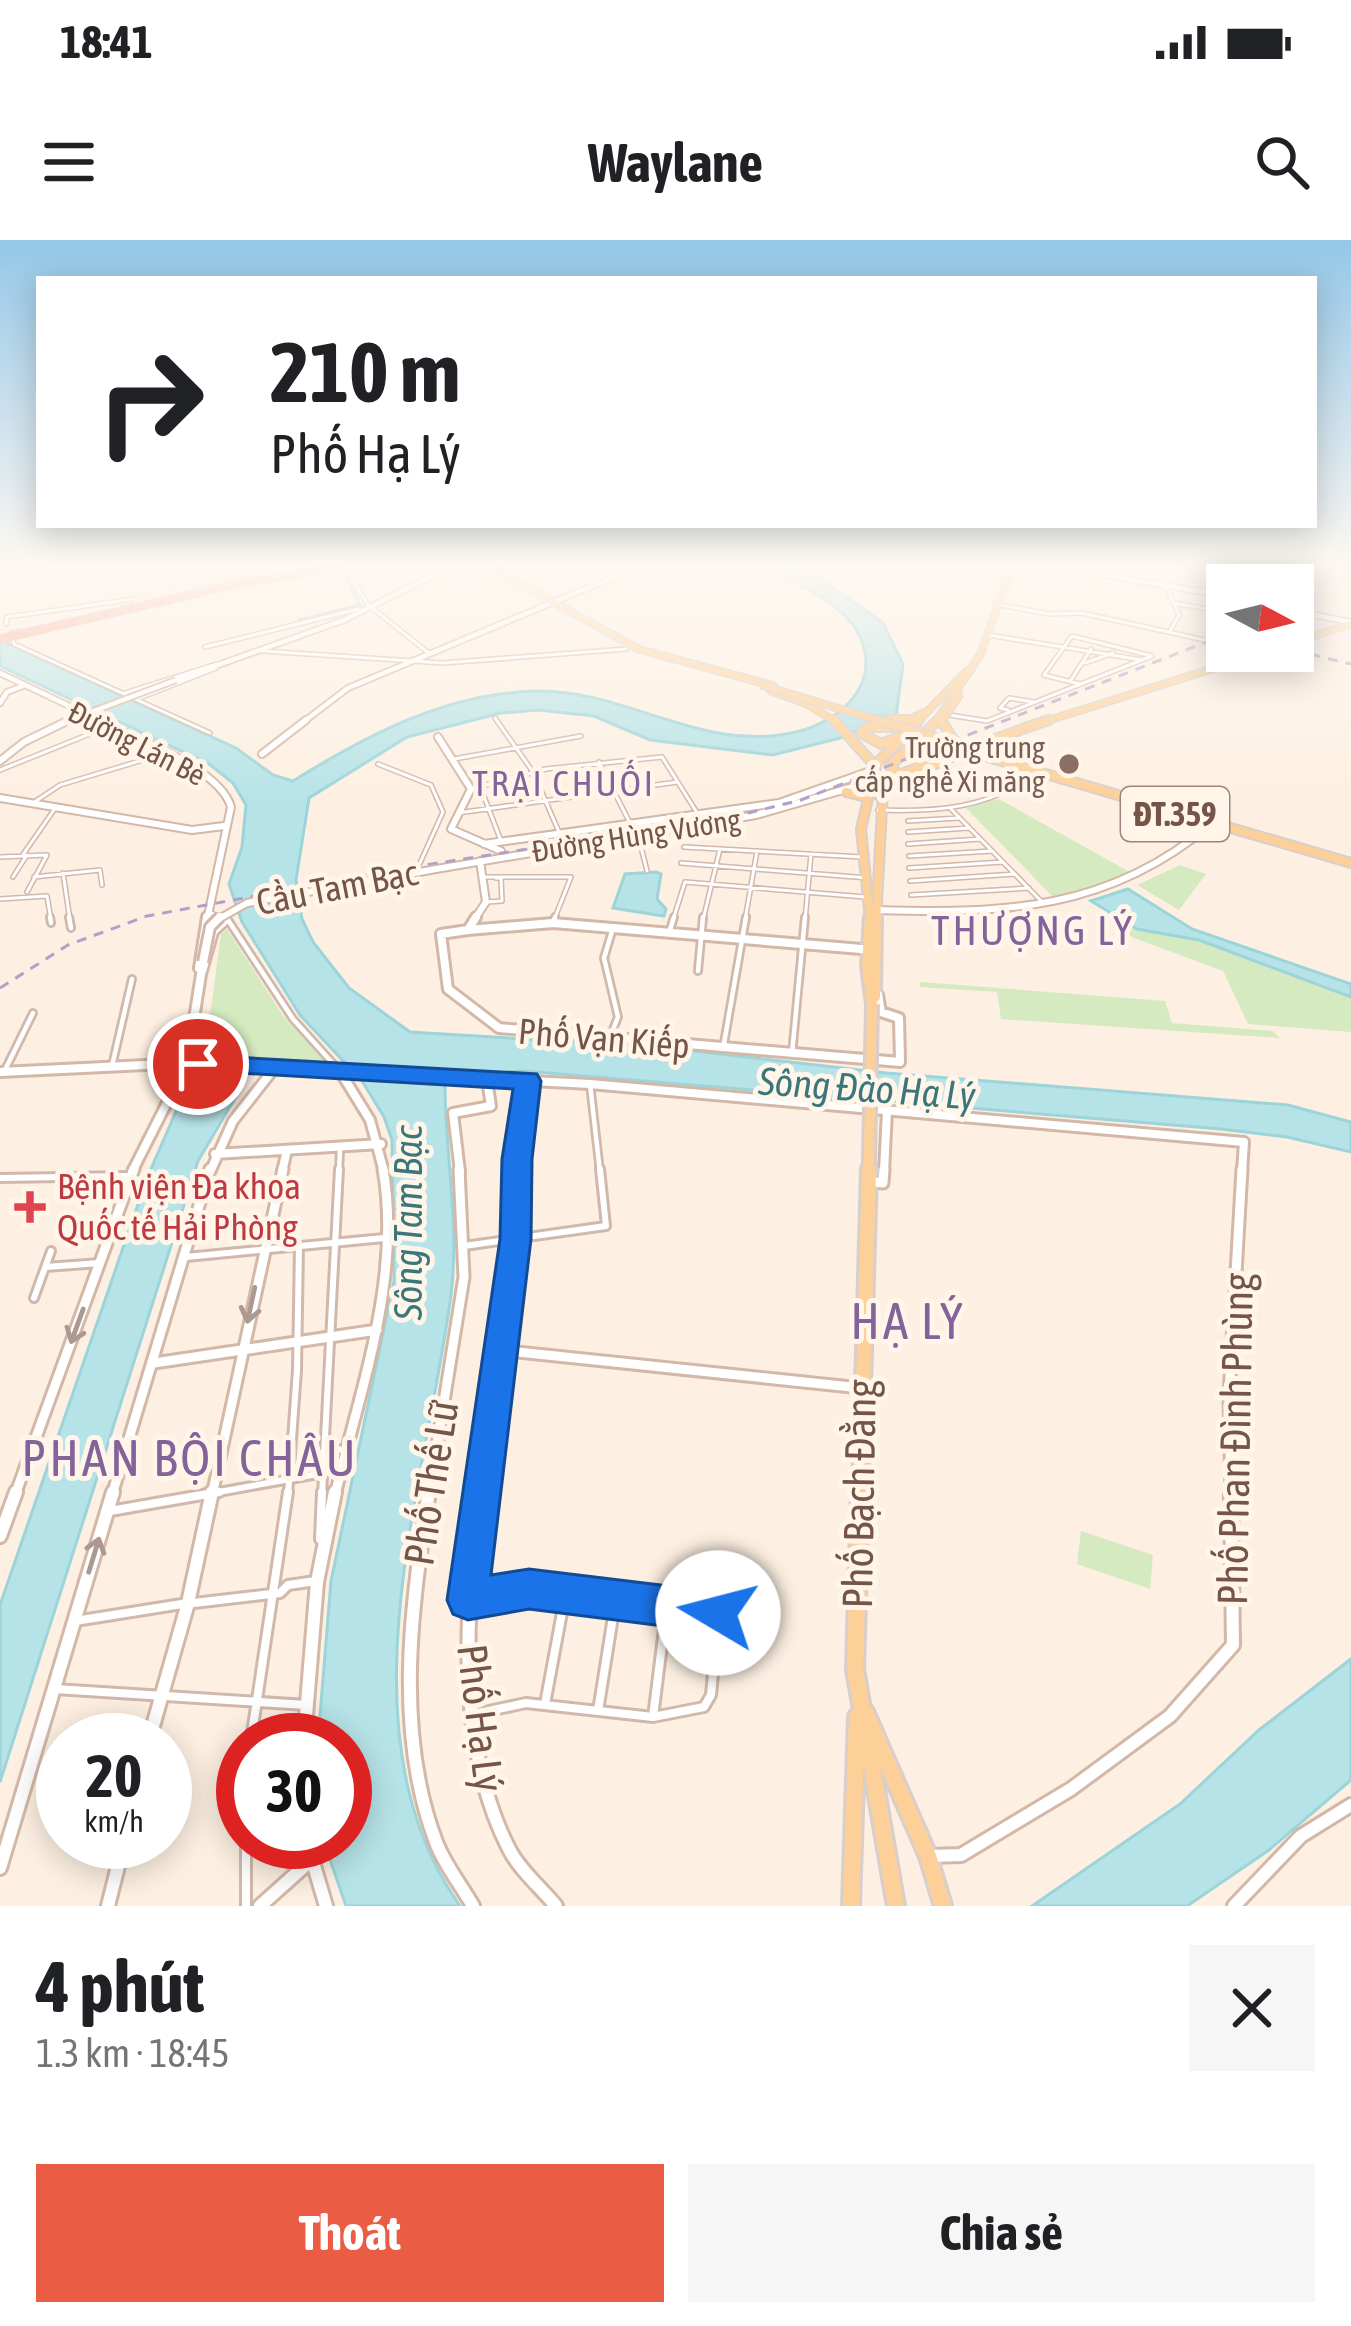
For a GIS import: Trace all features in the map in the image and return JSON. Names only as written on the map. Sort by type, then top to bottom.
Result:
[{"type":"main road","points":[[621,646],[1104,790]]},
{"type":"main road","points":[[630,646],[670,663]]},
{"type":"main road","points":[[974,751],[953,741],[940,728],[940,718],[960,694],[982,646]]},
{"type":"main road","name":"Đường Hùng Vương","points":[[974,751],[1024,728],[1206,671]]},
{"type":"main road","points":[[896,772],[890,766],[967,675]]},
{"type":"main road","points":[[735,679],[905,722],[947,697]]},
{"type":"main road","points":[[819,703],[864,747],[884,757]]},
{"type":"main road","points":[[846,792],[874,792],[876,768],[884,757],[902,752],[926,712]]},
{"type":"main road","points":[[904,730],[874,726],[861,734],[880,744],[898,740],[916,723]]},
{"type":"main road","name":"Đường Hùng Vương","points":[[874,792],[896,772],[974,751],[1024,728]]},
{"type":"main road","points":[[1005,757],[996,745],[1011,734]]},
{"type":"main road","points":[[864,747],[876,768]]},
{"type":"main road","points":[[947,756],[974,751]]},
{"type":"main road","name":"ĐT.359","points":[[974,751],[1210,825],[1351,862]]},
{"type":"main road","name":"ĐT.359","points":[[974,751],[1279,843]]},
{"type":"main road","name":"Đường Hùng Vương","points":[[874,792],[947,756]]},
{"type":"main road","name":"Phố Bạch Đằng","points":[[872,1003],[878,910],[862,857],[874,792]]},
{"type":"main road","name":"Phố Bạch Đằng","points":[[874,792],[855,1669],[896,1906]]},
{"type":"main road","name":"Phố Bạch Đằng","points":[[858,1698],[928,1856],[943,1906]]},
{"type":"main road","name":"Phố Bạch Đằng","points":[[845,1905],[858,1698]]},
{"type":"street","points":[[18,646],[210,733]]},
{"type":"street","points":[[205,647],[210,646]]},
{"type":"street","points":[[0,765],[24,742],[67,721],[270,646]]},
{"type":"street","points":[[420,646],[431,655]]},
{"type":"street","points":[[262,754],[338,694],[453,646]]},
{"type":"street","points":[[1064,646],[1044,676],[1081,684]]},
{"type":"street","points":[[1074,646],[1142,660]]},
{"type":"street","points":[[948,715],[984,722],[1152,656],[1111,646]]},
{"type":"street","points":[[253,652],[450,663],[626,649]]},
{"type":"street","points":[[1065,690],[1091,649]]},
{"type":"street","points":[[1082,664],[1113,653]]},
{"type":"street","points":[[125,693],[220,664]]},
{"type":"street","points":[[137,699],[220,664]]},
{"type":"street","name":"Đường Lán Bè","points":[[0,673],[202,771],[227,794],[231,807],[198,963],[200,976]]},
{"type":"street","points":[[0,704],[7,692],[25,685]]},
{"type":"street","points":[[1013,711],[1000,708],[1009,698],[1034,702]]},
{"type":"street","points":[[495,718],[532,772],[559,832]]},
{"type":"street","points":[[0,765],[107,727]]},
{"type":"street","points":[[438,736],[471,789]]},
{"type":"street","points":[[454,759],[581,736]]},
{"type":"street","points":[[33,803],[60,784],[166,753]]},
{"type":"street","points":[[503,854],[451,829],[471,789],[532,772],[662,757],[696,811]]},
{"type":"street","points":[[599,762],[630,821]]},
{"type":"street","points":[[378,764],[430,784],[443,812],[420,862]]},
{"type":"street","points":[[484,844],[779,803],[876,768]]},
{"type":"street","points":[[874,792],[951,808],[1006,794],[1035,774]]},
{"type":"street","points":[[458,813],[677,782]]},
{"type":"street","points":[[481,786],[503,854]]},
{"type":"street","name":"Đường Hùng Vương","points":[[436,869],[503,854],[756,815],[846,792]]},
{"type":"street","name":"Đường Hùng Vương","points":[[835,793],[874,792]]},
{"type":"street","points":[[0,798],[192,830],[224,826]]},
{"type":"street","points":[[13,878],[56,807]]},
{"type":"street","points":[[951,808],[1044,904]]},
{"type":"street","points":[[908,820],[959,818]]},
{"type":"street","points":[[878,910],[973,912],[1044,904],[1150,872],[1210,825]]},
{"type":"street","points":[[908,832],[969,828]]},
{"type":"street","points":[[638,835],[647,871]]},
{"type":"street","points":[[908,844],[980,839]]},
{"type":"street","points":[[684,847],[862,857]]},
{"type":"street","points":[[698,971],[699,935],[720,849]]},
{"type":"street","points":[[723,1049],[757,851]]},
{"type":"street","points":[[909,856],[992,851]]},
{"type":"street","points":[[792,1054],[811,854]]},
{"type":"street","points":[[0,856],[47,857],[27,892]]},
{"type":"street","points":[[468,929],[486,902],[480,861]]},
{"type":"street","points":[[909,868],[1003,862]]},
{"type":"street","points":[[681,863],[872,880]]},
{"type":"street","name":"Cầu Tam Bạc","points":[[200,976],[210,927],[237,906],[436,869]]},
{"type":"street","points":[[34,877],[100,870],[102,885]]},
{"type":"street","points":[[63,873],[71,928]]},
{"type":"street","points":[[910,881],[1015,874]]},
{"type":"street","points":[[484,878],[571,877],[553,922]]},
{"type":"street","points":[[484,878],[501,878],[502,901],[486,902]]},
{"type":"street","points":[[669,933],[682,884],[870,898]]},
{"type":"street","points":[[911,895],[1029,888]]},
{"type":"street","points":[[0,899],[47,896],[51,923]]},
{"type":"street","points":[[208,913],[228,920],[293,1019],[347,1074],[381,1144],[384,1238],[376,1330],[317,1575]]},
{"type":"street","points":[[0,1533],[130,1176],[187,1063],[200,976],[208,965],[214,932],[228,920]]},
{"type":"street","points":[[468,929],[553,922],[872,950]]},
{"type":"street","points":[[609,1039],[618,1017],[604,958],[613,928]]},
{"type":"street","name":"Phố Vạn Kiếp","points":[[468,929],[441,934],[448,989],[489,1024],[504,1030],[900,1062],[899,1018],[881,1012],[876,988]]},
{"type":"street","points":[[112,1066],[132,979]]},
{"type":"street","points":[[2,1072],[33,1013]]},
{"type":"street","points":[[2,1072],[187,1063],[590,1084],[887,1111],[883,1183],[868,1181]]},
{"type":"street","points":[[0,1868],[215,1154],[232,1121],[273,1070]]},
{"type":"street","name":"Phố Thế Lữ","points":[[473,1906],[438,1850],[416,1763],[415,1581],[458,1318],[464,1246],[453,1113],[490,1106],[487,1080]]},
{"type":"street","name":"Phố Hạ Lý","points":[[528,1081],[517,1159],[516,1239],[468,1600],[485,1794],[501,1834],[540,1894],[556,1906]]},
{"type":"street","points":[[464,1246],[606,1226],[590,1084]]},
{"type":"street","name":"Phố Phan Đình Phùng","points":[[887,1111],[1244,1142],[1229,1395],[1233,1646],[1170,1716],[1071,1789],[961,1856],[928,1856]]},
{"type":"street","points":[[215,1154],[381,1144]]},
{"type":"street","points":[[306,1713],[340,1148]]},
{"type":"street","points":[[158,1713],[188,1603],[287,1150]]},
{"type":"street","points":[[0,1178],[130,1176]]},
{"type":"street","points":[[183,1257],[384,1238]]},
{"type":"street","points":[[256,1713],[280,1593],[301,1340],[299,1246]]},
{"type":"street","points":[[34,1298],[51,1251]]},
{"type":"street","points":[[46,1267],[100,1263]]},
{"type":"street","points":[[154,1363],[376,1330]]},
{"type":"street","points":[[498,1350],[862,1388]]},
{"type":"street","points":[[324,1451],[346,1449]]},
{"type":"street","points":[[106,1512],[323,1474]]},
{"type":"street","points":[[74,1622],[280,1593],[288,1585],[317,1575]]},
{"type":"street","points":[[475,1714],[526,1702],[653,1718],[704,1707],[710,1700],[721,1588]]},
{"type":"street","points":[[468,1600],[529,1589],[718,1613]]},
{"type":"street","points":[[545,1704],[566,1591]]},
{"type":"street","points":[[598,1711],[616,1598]]},
{"type":"street","points":[[653,1718],[667,1605]]},
{"type":"street","points":[[55,1689],[307,1706]]},
{"type":"street","points":[[1234,1906],[1296,1841],[1333,1812],[1351,1805]]},
{"type":"street","points":[[0,1816],[16,1814]]},
{"type":"street","points":[[108,1906],[117,1869]]},
{"type":"street","points":[[246,1869],[247,1906]]},
{"type":"street","points":[[260,1906],[301,1869]]},
{"type":"street","points":[[312,1869],[326,1906]]},
{"type":"green space","points":[[999,799],[1135,875],[1055,899],[966,808]]},
{"type":"green space","points":[[1180,865],[1206,874],[1179,910],[1137,885]]},
{"type":"green space","points":[[1114,914],[1137,929],[1199,940],[1339,990],[1351,997],[1351,1032],[1248,1024],[1223,971],[1134,938],[1104,916]]},
{"type":"green space","points":[[227,929],[284,1017],[328,1065],[224,1059],[205,1052],[221,934]]},
{"type":"green space","points":[[920,982],[1165,1001],[1172,1023],[1273,1031],[1280,1038],[1001,1019],[997,992],[920,987]]},
{"type":"green space","points":[[1081,1531],[1153,1555],[1150,1589],[1077,1564]]},
{"type":"water","points":[[0,646],[13,646],[236,748],[273,775],[293,781],[410,719],[505,693],[571,693],[729,735],[796,732],[842,709],[854,697],[866,668],[863,646],[894,646],[903,664],[896,716],[878,716],[848,736],[773,755],[650,740],[594,716],[539,710],[501,713],[407,737],[309,798],[296,880],[302,919],[313,942],[349,988],[410,1032],[660,1047],[886,1073],[1288,1105],[1351,1122],[1351,1152],[1287,1137],[1221,1129],[524,1071],[445,1076],[453,1213],[451,1295],[410,1527],[397,1686],[403,1764],[423,1837],[460,1906],[346,1906],[333,1869],[372,1869],[372,1713],[320,1713],[331,1581],[394,1281],[392,1140],[362,1081],[300,1015],[242,922],[229,884],[242,847],[246,805],[233,783],[209,764],[0,666]]},
{"type":"water","points":[[625,874],[661,874],[657,899],[666,909],[664,916],[613,908]]},
{"type":"water","points":[[1128,889],[1192,929],[1351,984],[1351,997],[1199,940],[1137,929],[1091,901]]},
{"type":"water","points":[[203,1075],[239,1076],[241,1088],[198,1161],[0,1782],[0,1605],[147,1178],[188,1084]]},
{"type":"water","points":[[1351,1659],[1351,1780],[1269,1850],[1187,1906],[1032,1906],[1180,1804],[1259,1730]]},
{"type":"tunnel","points":[[875,800],[896,761]]},
{"type":"railway","points":[[0,988],[68,945],[147,916],[406,868],[728,818],[801,800],[1197,646]]},
{"type":"railway","points":[[1314,655],[1351,664]]},
{"type":"place","name":"Trường trung cấp nghề Xi măng","points":[[1069,764]]},
{"type":"place","name":"Bệnh viện Đa khoa Quốc tế Hải Phòng","points":[[30,1207]]},
{"type":"district","name":"TRẠI CHUỐI","points":[[564,783]]},
{"type":"district","name":"THƯỢNG LÝ","points":[[1033,930]]},
{"type":"district","name":"HẠ LÝ","points":[[908,1320]]},
{"type":"district","name":"PHAN BỘI CHÂU","points":[[190,1457]]},
{"type":"route","points":[[198,1064],[528,1081],[517,1159],[516,1239],[468,1600],[529,1589],[718,1613]]},
{"type":"water label","name":"Sông Đào Hạ Lý","points":[[867,1088]]},
{"type":"water label","name":"Sông Tam Bạc","points":[[408,1223]]}]
